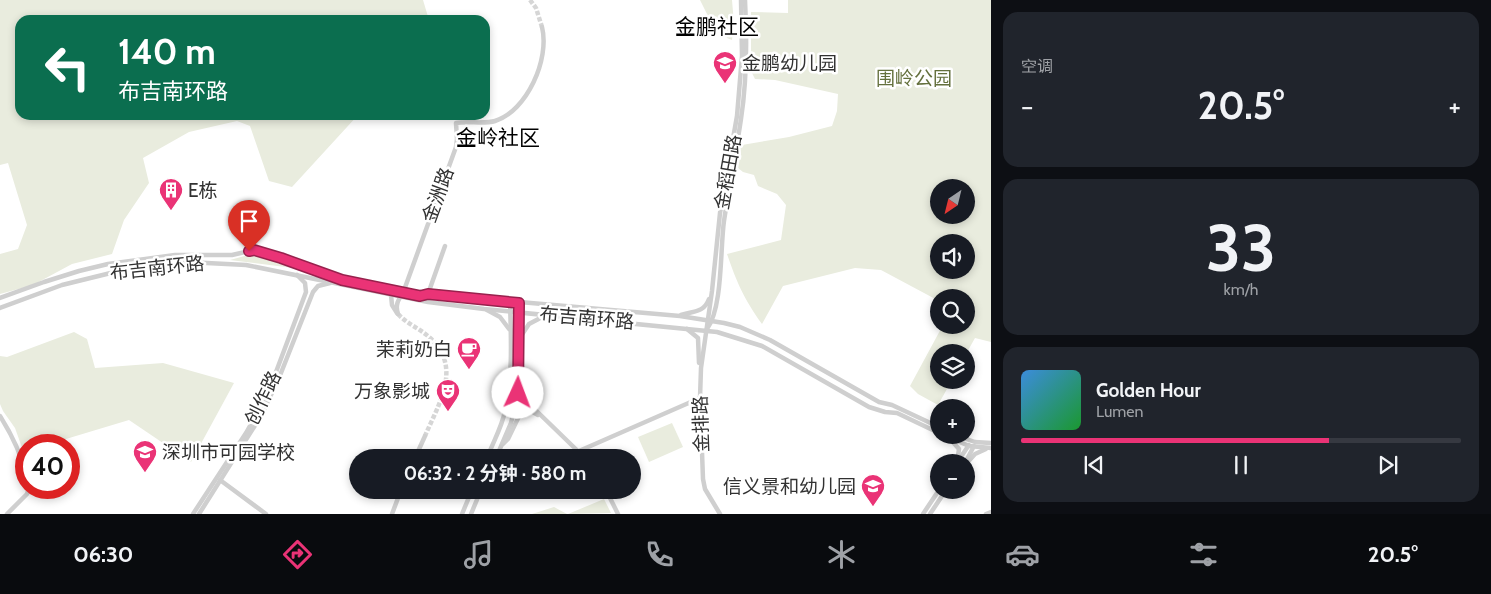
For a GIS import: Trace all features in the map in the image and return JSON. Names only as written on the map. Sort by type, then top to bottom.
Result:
[{"type":"street","name":"金稻田路","points":[[710,320],[721,208],[739,96],[742,44],[741,0]]},
{"type":"street","name":"金稻田路","points":[[706,331],[710,320],[722,256],[724,222],[741,117],[746,44],[745,0]]},
{"type":"street","name":"金洲路","points":[[402,294],[456,147],[456,122],[492,122],[506,115],[522,101],[533,84],[543,52],[544,36],[542,27]]},
{"type":"street","points":[[428,294],[445,246]]},
{"type":"street","name":"布吉南环路","points":[[0,298],[44,282],[108,264],[175,255],[232,256],[254,250],[342,280],[402,294],[484,309],[683,327],[726,334],[762,346],[869,407],[885,412],[897,413],[930,429]]},
{"type":"street","name":"布吉南环路","points":[[0,308],[62,285],[123,269],[162,264],[214,262],[246,265],[295,274],[391,295],[420,296],[428,294],[710,320]]},
{"type":"street","name":"创作路","points":[[277,377],[306,292],[305,283],[295,274]]},
{"type":"street","name":"创作路","points":[[199,514],[254,421],[277,377],[313,292],[318,286],[332,283]]},
{"type":"street","points":[[680,316],[703,309],[712,291]]},
{"type":"street","points":[[391,295],[392,305],[398,314],[397,305],[402,294]]},
{"type":"street","points":[[491,449],[503,420],[509,388],[510,302]]},
{"type":"street","points":[[500,447],[511,422],[518,393],[519,303]]},
{"type":"street","points":[[484,309],[500,317],[510,330]]},
{"type":"street","points":[[519,340],[529,324],[548,314]]},
{"type":"street","points":[[710,320],[740,327],[763,337],[879,402],[892,405],[930,423]]},
{"type":"street","points":[[683,327],[692,331],[698,338],[698,358],[701,368]]},
{"type":"street","name":"金排路","points":[[706,331],[701,368],[700,398],[703,479],[705,489],[720,514]]},
{"type":"street","points":[[518,393],[577,449]]},
{"type":"street","points":[[584,449],[700,398]]},
{"type":"street","points":[[500,447],[508,439],[522,410],[529,410],[545,418]]},
{"type":"street","points":[[0,416],[15,442]]},
{"type":"street","points":[[419,449],[425,436]]},
{"type":"street","points":[[975,444],[991,443]]},
{"type":"street","points":[[972,444],[989,448]]},
{"type":"street","points":[[964,454],[972,444]]},
{"type":"street","points":[[969,454],[972,444]]},
{"type":"street","points":[[975,455],[989,448]]},
{"type":"street","points":[[219,479],[266,514]]},
{"type":"street","name":"创作路","points":[[193,514],[219,479]]},
{"type":"street","points":[[9,514],[22,499]]},
{"type":"street","points":[[392,514],[398,499]]},
{"type":"street","points":[[462,514],[468,499]]},
{"type":"street","points":[[471,514],[478,499]]},
{"type":"street","points":[[610,499],[618,514]]},
{"type":"street","points":[[923,514],[933,499]]},
{"type":"street","points":[[930,514],[940,499]]},
{"type":"street","points":[[986,514],[991,512]]},
{"type":"green space","points":[[0,0],[423,0],[428,15],[15,15],[15,120],[353,120],[292,187],[269,181],[250,126],[237,121],[189,132],[143,158],[149,183],[124,220],[112,254],[72,264],[33,285],[0,294],[0,254],[18,249],[27,225],[8,163],[0,165]]},
{"type":"green space","points":[[700,0],[732,0],[734,24],[732,40],[727,38],[719,23],[712,24]]},
{"type":"green space","name":"围岭公园","points":[[788,0],[991,0],[991,342],[975,338],[972,344],[933,344],[938,334],[975,334],[975,289],[930,289],[930,296],[881,270],[855,268],[783,286],[762,324],[746,299],[727,254],[781,240],[786,205],[777,194],[758,186],[754,175],[743,172],[738,168],[737,150],[742,145],[789,137],[832,126],[837,111],[838,94],[775,80],[755,79],[751,71],[751,12],[788,13]]},
{"type":"green space","points":[[252,254],[301,269],[230,260]]},
{"type":"green space","points":[[74,332],[87,339],[95,368],[163,363],[234,383],[191,462],[129,420],[80,435],[17,434],[0,404],[0,356],[7,357]]},
{"type":"green space","name":"围岭公园","points":[[930,349],[930,389],[947,389],[941,399],[930,399],[930,401],[918,394],[910,386]]},
{"type":"green space","points":[[672,423],[683,447],[649,462],[638,437]]},
{"type":"green space","points":[[604,499],[611,513],[568,514]]},
{"type":"green space","points":[[554,507],[567,514],[532,514]]},
{"type":"tunnel","points":[[530,0],[536,8],[542,27]]},
{"type":"tunnel","points":[[398,314],[429,337],[445,360],[445,385],[425,436]]},
{"type":"place","name":"金鹏幼儿园","points":[[725,84]]},
{"type":"place","name":"E栋","points":[[171,211]]},
{"type":"place","name":"茉莉奶白","points":[[469,370]]},
{"type":"place","name":"万象影城","points":[[448,412]]},
{"type":"place","name":"深圳市可园学校","points":[[145,473]]},
{"type":"place","name":"信义景和幼儿园","points":[[873,507]]},
{"type":"district","name":"金鹏社区","points":[[717,26]]},
{"type":"district","name":"金岭社区","points":[[498,137]]},
{"type":"route","points":[[249,251],[254,250],[310,267],[342,280],[420,296],[428,294],[519,303],[518,393]]}]
